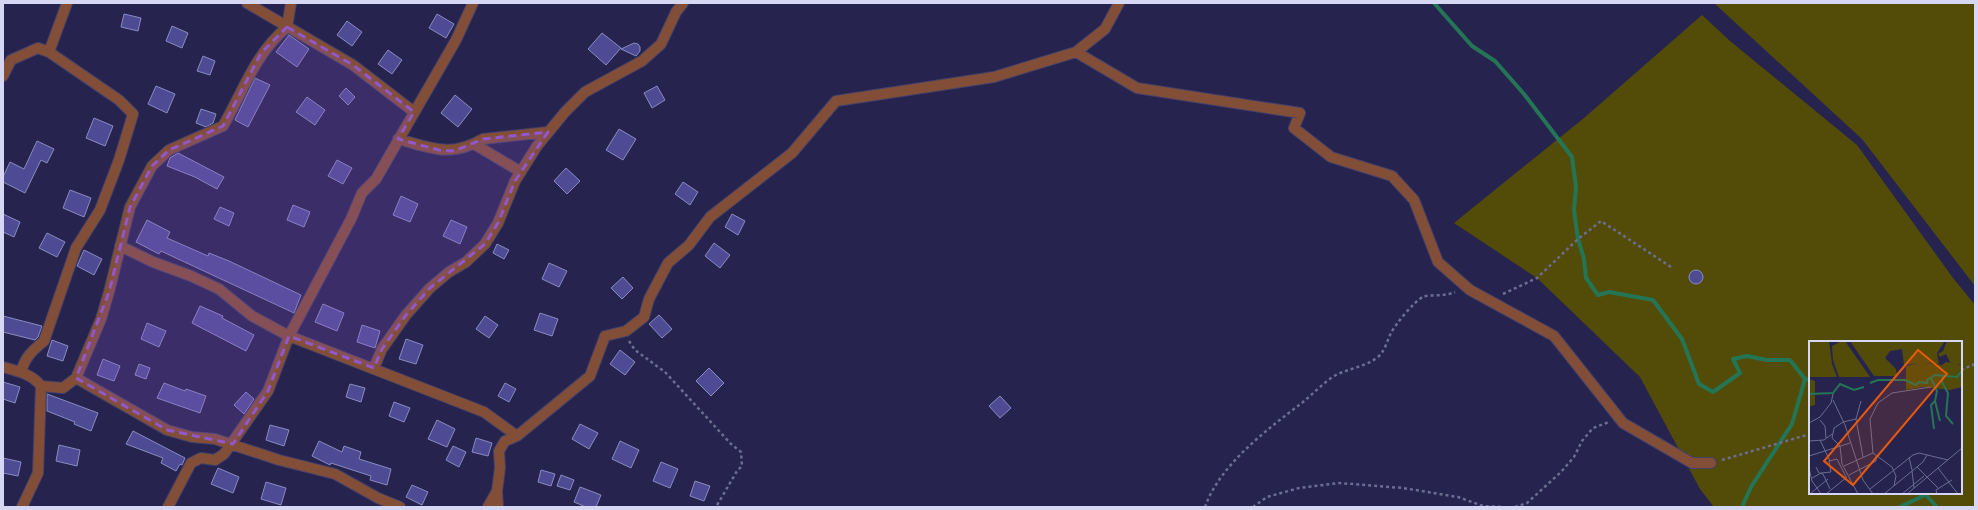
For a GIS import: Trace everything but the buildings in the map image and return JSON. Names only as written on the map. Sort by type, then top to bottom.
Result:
[{"type":"street","points":[[49,52],[67,3]]},
{"type":"street","points":[[247,3],[354,65],[414,112]]},
{"type":"street","points":[[41,386],[63,388],[76,378],[101,319],[130,207],[152,166],[169,150],[223,126],[261,53],[275,37],[287,27],[291,3]]},
{"type":"street","points":[[168,507],[191,463],[201,458],[215,460],[224,454],[233,444],[268,391],[289,336],[351,219],[362,193],[376,179],[398,138],[456,40],[473,3]]},
{"type":"street","points":[[374,368],[382,349],[411,310],[430,288],[449,272],[466,262],[485,244],[498,223],[515,181],[548,132],[565,112],[586,92],[642,62],[661,44],[676,12],[682,3]]},
{"type":"street","points":[[498,507],[497,491],[500,468],[499,451],[505,441],[517,436],[590,376],[605,336],[626,331],[644,317],[649,300],[668,263],[689,245],[710,217],[792,153],[836,101],[994,76],[1076,52],[1105,29],[1119,3]]},
{"type":"street","points":[[3,76],[11,60],[38,48],[49,52],[120,100],[133,114],[119,160],[100,210],[76,248],[44,341],[31,351],[24,360],[21,372]]},
{"type":"street","points":[[1076,52],[1137,88],[1300,113],[1294,128],[1331,157],[1392,176],[1414,200],[1438,262],[1470,290],[1554,336],[1623,423],[1692,462],[1712,463]]},
{"type":"street","points":[[398,138],[439,150],[454,151],[483,139],[548,132]]},
{"type":"street","points":[[474,144],[521,172]]},
{"type":"street","points":[[120,246],[153,262],[191,276],[219,289],[252,316],[289,336],[484,412],[517,436]]},
{"type":"street","points":[[3,367],[21,372],[36,380],[41,386],[38,473],[22,507]]},
{"type":"street","points":[[76,378],[167,430],[192,437],[215,439],[279,460],[335,474],[378,498],[400,507]]},
{"type":"street","points":[[488,507],[497,491]]},
{"type":"path","points":[[1490,301],[1537,278],[1578,239],[1601,221],[1671,267]]},
{"type":"path","points":[[1205,507],[1208,498],[1232,464],[1260,436],[1336,375],[1357,369],[1380,355],[1389,342],[1391,333],[1413,304],[1423,297],[1446,296],[1465,288],[1470,290]]},
{"type":"path","points":[[626,331],[635,350],[665,372],[731,444],[741,452],[742,466],[737,471],[716,507]]},
{"type":"path","points":[[1962,370],[1975,364]]},
{"type":"path","points":[[1515,507],[1527,503],[1561,472],[1574,458],[1582,441],[1593,428],[1614,420],[1623,423]]},
{"type":"path","points":[[1712,463],[1809,434]]},
{"type":"path","points":[[1253,507],[1267,496],[1299,488],[1339,483],[1402,488],[1458,497],[1483,506],[1504,507]]},
{"type":"highlighted area","points":[[287,27],[353,65],[414,112],[398,139],[439,150],[454,151],[483,139],[548,132],[515,181],[498,223],[485,244],[430,288],[406,315],[382,349],[374,368],[289,336],[268,391],[233,444],[167,430],[76,378],[109,292],[130,207],[152,166],[169,150],[223,126],[261,53]]},
{"type":"shaded area","points":[[1714,3],[1975,3],[1975,286],[1862,139]]},
{"type":"shaded area","points":[[1702,15],[1730,41],[1857,145],[1953,278],[1975,305],[1975,507],[1714,507],[1700,489],[1640,377],[1537,278],[1454,223],[1584,118]]},
{"type":"waterway","points":[[1434,3],[1472,46],[1495,61],[1524,94],[1572,157],[1576,187],[1574,210],[1578,239],[1584,259],[1586,278],[1598,295],[1609,292],[1653,300],[1682,339],[1699,384],[1713,392],[1740,373],[1733,359],[1747,356],[1767,360],[1790,360],[1805,379],[1809,380]]},
{"type":"waterway","points":[[1742,507],[1751,487],[1792,424],[1805,379]]},
{"type":"waterway","points":[[1925,494],[1937,507]]},
{"type":"waterway","points":[[1900,507],[1925,495]]}]
